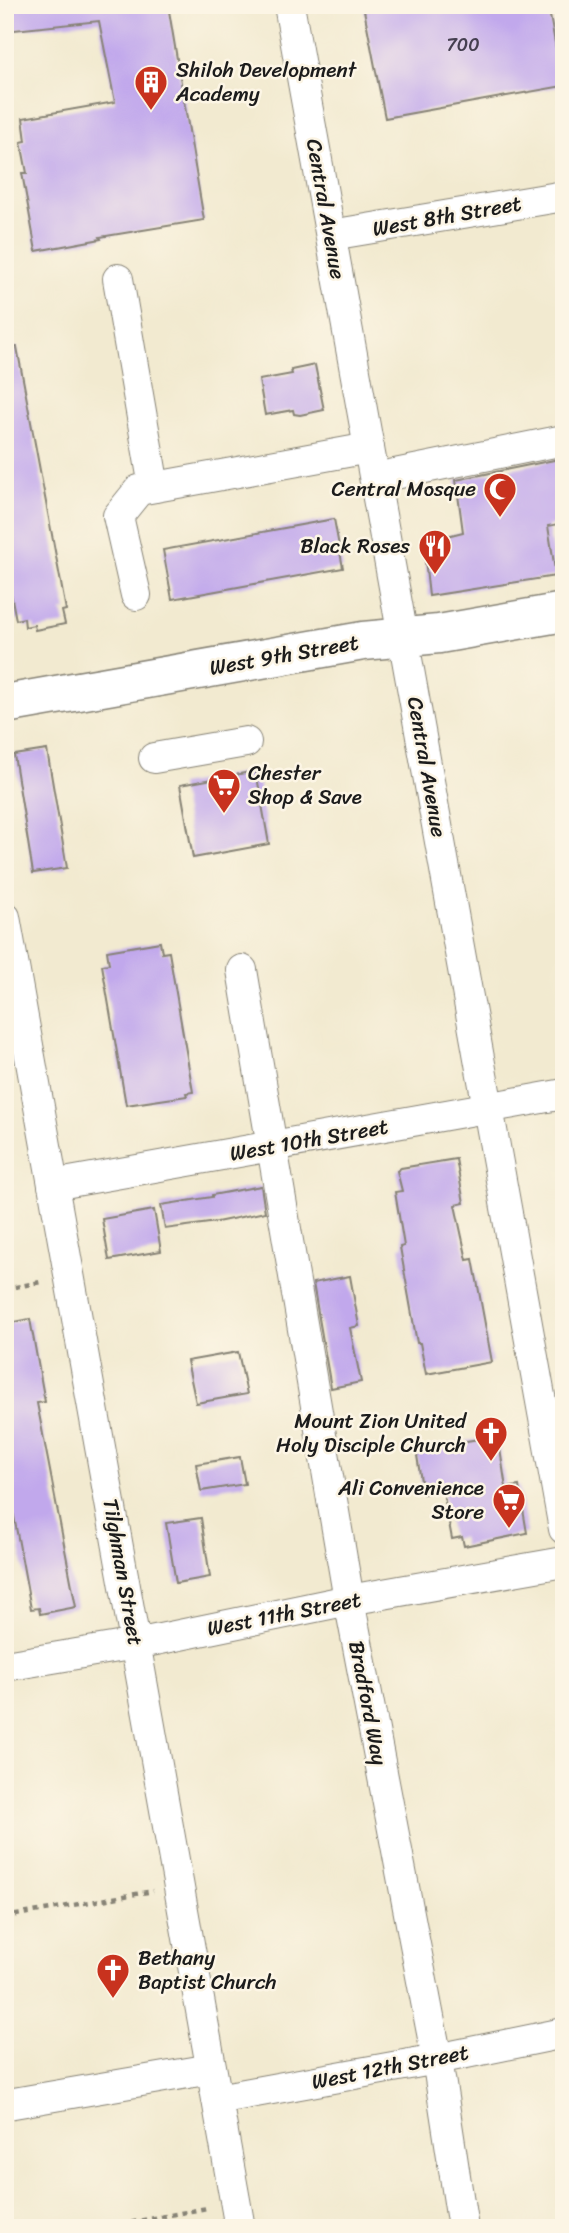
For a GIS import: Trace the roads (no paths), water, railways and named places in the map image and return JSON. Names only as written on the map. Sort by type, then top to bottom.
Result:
[{"type":"main road","name":"West 9th Street","points":[[5,704],[363,641],[439,634],[564,612]]},
{"type":"street","name":"Central Avenue","points":[[289,5],[564,1529]]},
{"type":"street","name":"West 8th Street","points":[[331,236],[564,196]]},
{"type":"street","points":[[118,279],[154,487]]},
{"type":"street","points":[[375,478],[564,440]]},
{"type":"street","points":[[136,596],[118,516],[139,490],[369,448]]},
{"type":"street","points":[[154,758],[246,743]]},
{"type":"street","name":"Tilghman Street","points":[[6,930],[238,2215]]},
{"type":"street","name":"Bradford Way","points":[[242,970],[349,1600],[437,2059],[463,2228]]},
{"type":"street","name":"West 10th Street","points":[[53,1185],[564,1094]]},
{"type":"street","name":"West 11th Street","points":[[5,1667],[136,1644],[349,1600],[564,1562]]},
{"type":"street","name":"West 12th Street","points":[[217,2099],[564,2033]]},
{"type":"street","points":[[8,2104],[211,2069]]},
{"type":"place","name":"Shiloh Development Academy","points":[[151,112]]},
{"type":"place","name":"Central Mosque","points":[[500,519]]},
{"type":"place","name":"Black Roses","points":[[435,576]]},
{"type":"place","name":"Chester Shop & Save","points":[[224,815]]},
{"type":"place","name":"Mount Zion United Holy Disciple Church","points":[[491,1463]]},
{"type":"place","name":"Ali Convenience Store","points":[[509,1530]]},
{"type":"place","name":"Bethany Baptist Church","points":[[113,2000]]}]
